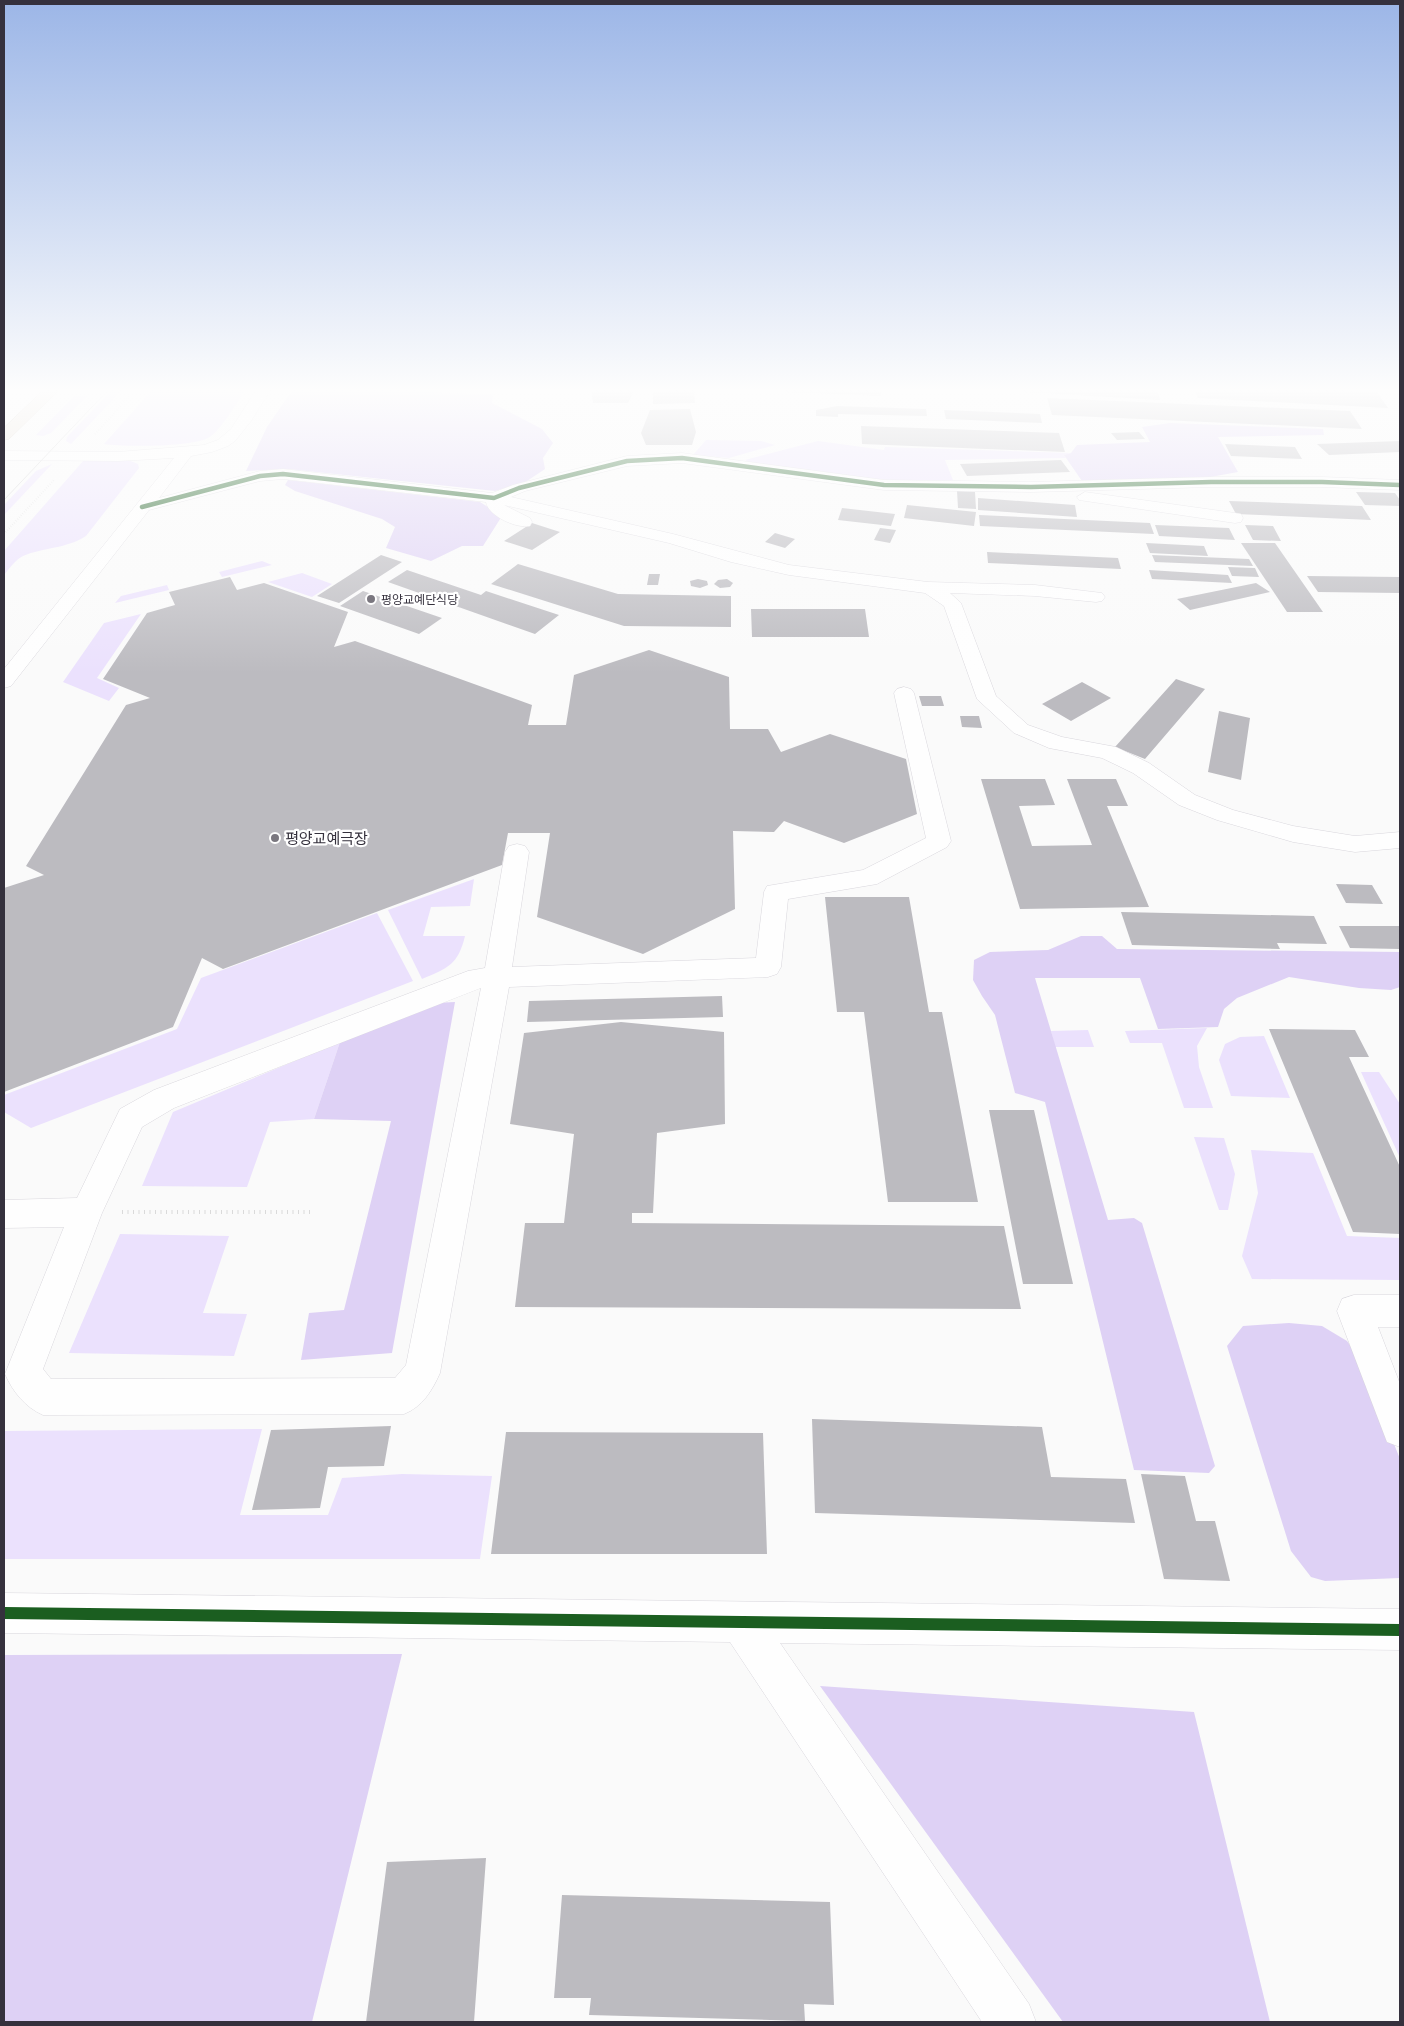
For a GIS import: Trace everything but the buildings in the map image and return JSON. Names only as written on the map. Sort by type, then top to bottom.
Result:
[{"type":"street","points":[[4,682],[161,484]]},
{"type":"street","points":[[142,507],[231,484]]},
{"type":"street","points":[[353,484],[494,498],[672,539],[737,558],[789,570],[932,589],[956,587],[1054,590],[1096,597]]},
{"type":"street","points":[[494,498],[536,484]]},
{"type":"street","points":[[873,484],[1031,488],[1165,484]]},
{"type":"street","points":[[1352,484],[1400,486]]},
{"type":"street","points":[[1031,488],[1122,503],[1235,518]]},
{"type":"street","points":[[494,498],[494,506],[524,522]]},
{"type":"street","points":[[932,589],[952,603],[987,699],[1020,728],[1057,743],[1108,752],[1141,768],[1187,800],[1225,815],[1293,834],[1355,844],[1400,840]]},
{"type":"street","points":[[517,852],[497,977],[422,1373],[404,1396],[43,1397],[23,1374],[86,1212],[131,1118],[164,1099],[477,978],[497,977],[768,967],[776,892],[868,878],[939,841],[904,693]]},
{"type":"street","points":[[4,1214],[86,1212]]},
{"type":"street","points":[[1400,1311],[1354,1311],[1400,1429]]},
{"type":"street","points":[[4,1612],[1400,1630]]},
{"type":"street","points":[[740,1621],[1011,2022]]},
{"type":"path","points":[[86,1212],[314,1212]]},
{"type":"shaded area","points":[[24,484],[34,484],[4,515],[4,505]]},
{"type":"shaded area","points":[[63,484],[127,484],[86,536],[63,546],[23,556],[4,575],[4,551]]},
{"type":"shaded area","points":[[319,484],[480,502],[502,516],[483,546],[462,546],[431,561],[386,548],[395,527],[382,519],[295,491],[285,485]]},
{"type":"shaded area","points":[[425,484],[522,484],[495,491]]},
{"type":"shaded area","points":[[262,561],[272,565],[222,577],[219,572]]},
{"type":"shaded area","points":[[302,573],[332,584],[312,597],[268,582]]},
{"type":"shaded area","points":[[167,585],[169,590],[115,603],[121,596]]},
{"type":"shaded area","points":[[141,614],[97,678],[119,688],[109,701],[63,682],[104,623]]},
{"type":"shaded area","points":[[474,879],[470,906],[431,907],[423,936],[465,936],[459,953],[451,964],[439,972],[422,979],[388,910]]},
{"type":"shaded area","points":[[377,913],[413,981],[31,1128],[4,1112],[4,1095],[177,1029],[201,978]]},
{"type":"shaded area","points":[[1081,936],[1102,936],[1117,949],[1400,952],[1400,987],[1391,990],[1359,988],[1289,977],[1237,998],[1224,1009],[1218,1027],[1158,1029],[1140,978],[1035,978],[1108,1220],[1134,1218],[1142,1223],[1215,1466],[1209,1473],[1134,1470],[1045,1102],[1015,1093],[995,1015],[973,980],[974,960],[990,952],[1048,950]]},
{"type":"shaded area","points":[[455,1002],[392,1353],[301,1360],[309,1313],[344,1310],[391,1121],[314,1119],[340,1042],[435,1003]]},
{"type":"shaded area","points":[[1207,1028],[1197,1046],[1199,1067],[1213,1108],[1184,1108],[1162,1043],[1130,1043],[1125,1031]]},
{"type":"shaded area","points":[[1088,1030],[1094,1047],[1055,1047],[1051,1031]]},
{"type":"shaded area","points":[[1264,1036],[1290,1098],[1231,1096],[1219,1060],[1225,1044],[1240,1037]]},
{"type":"shaded area","points":[[340,1042],[314,1119],[270,1122],[247,1187],[142,1186],[173,1112]]},
{"type":"shaded area","points":[[1361,1072],[1379,1072],[1400,1104],[1400,1158]]},
{"type":"shaded area","points":[[1194,1137],[1224,1138],[1235,1174],[1228,1210],[1219,1210]]},
{"type":"shaded area","points":[[1251,1150],[1313,1153],[1347,1236],[1400,1238],[1400,1280],[1252,1279],[1242,1256],[1258,1193]]},
{"type":"shaded area","points":[[120,1234],[229,1236],[203,1313],[247,1314],[234,1356],[69,1353]]},
{"type":"shaded area","points":[[1289,1323],[1322,1326],[1347,1341],[1360,1359],[1400,1459],[1400,1578],[1325,1581],[1311,1577],[1291,1551],[1227,1346],[1243,1326]]},
{"type":"shaded area","points":[[262,1429],[240,1515],[328,1515],[342,1478],[402,1474],[492,1476],[480,1559],[4,1559],[4,1431]]},
{"type":"shaded area","points":[[402,1654],[312,2022],[4,2022],[4,1655]]},
{"type":"shaded area","points":[[820,1686],[1194,1712],[1270,2022],[1063,2022]]},
{"type":"tram line","points":[[4,500],[20,484]]},
{"type":"cycle path","points":[[142,507],[231,484]]},
{"type":"cycle path","points":[[352,484],[494,498],[537,484]]},
{"type":"cycle path","points":[[873,484],[1031,487],[1155,484]]},
{"type":"cycle path","points":[[1362,484],[1400,485]]},
{"type":"cycle path","points":[[4,1613],[1400,1630]]},
{"type":"place","name":"평양교예단식당","points":[[371,599]]},
{"type":"place","name":"평양교예극장","points":[[275,838]]}]
